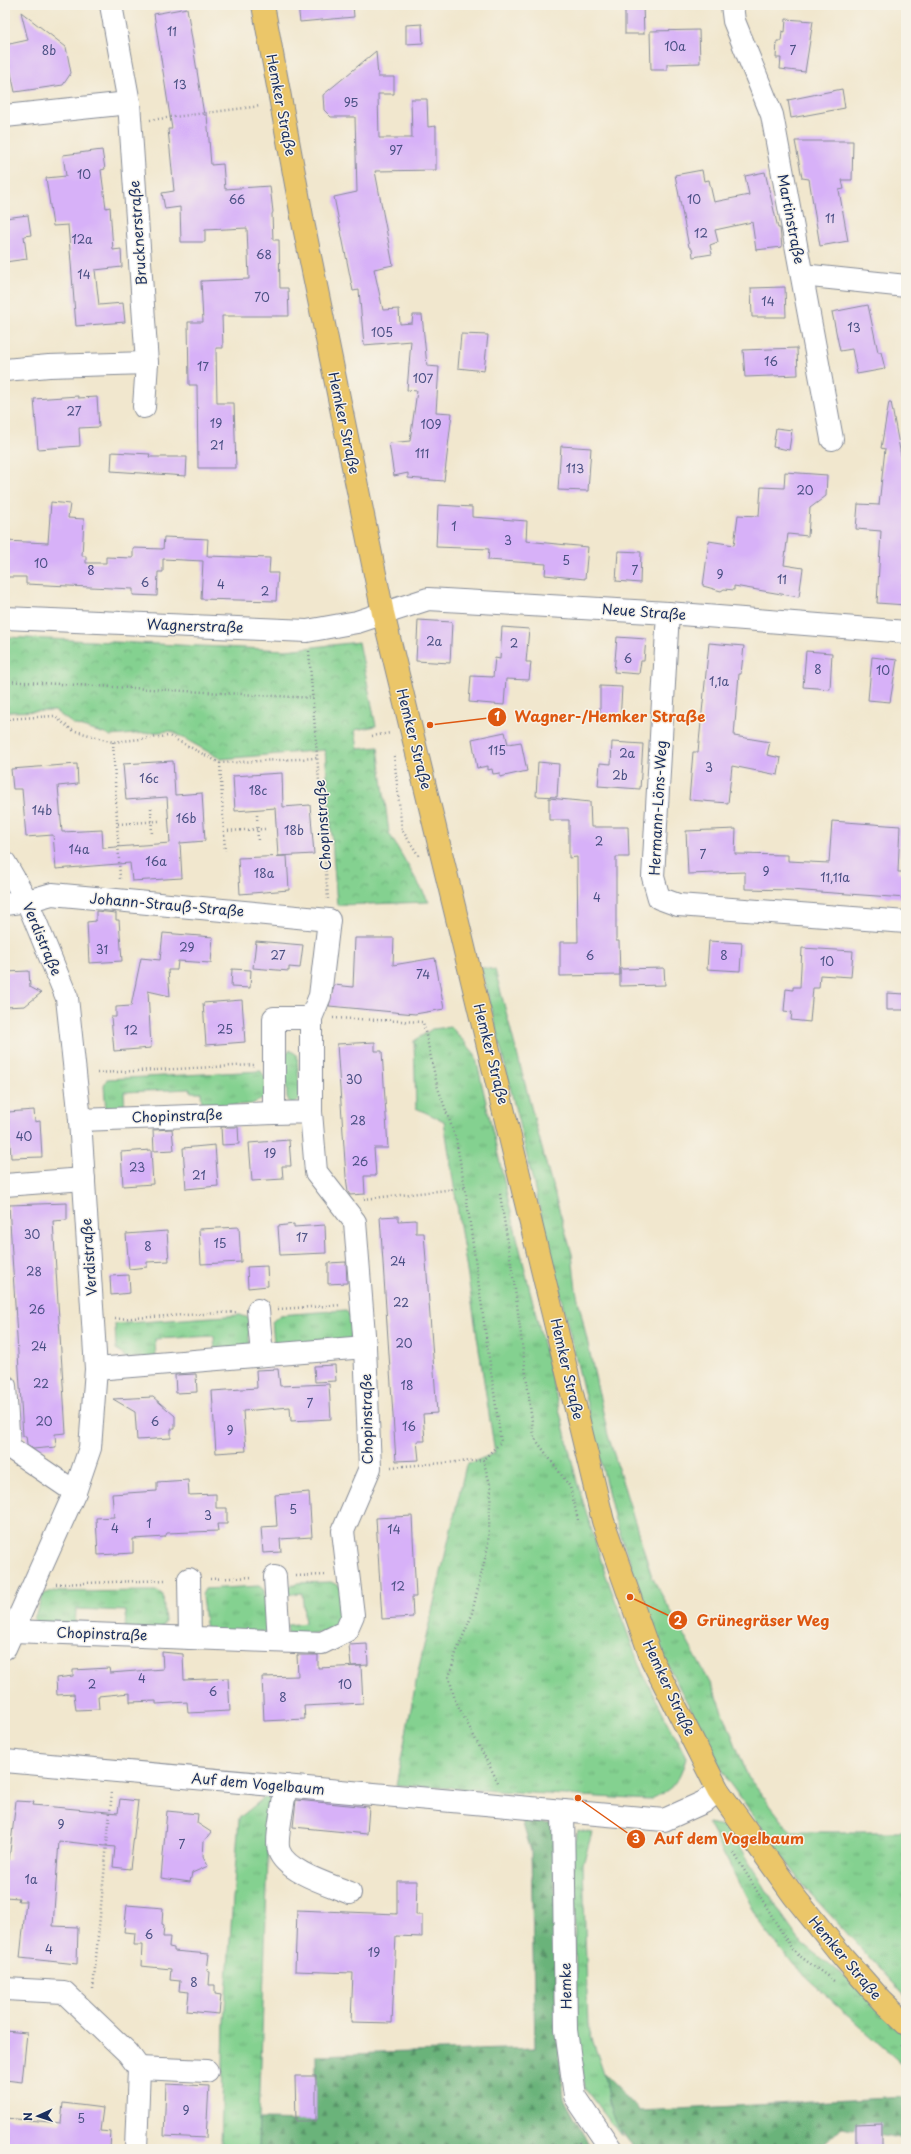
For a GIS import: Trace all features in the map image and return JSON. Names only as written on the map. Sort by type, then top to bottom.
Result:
[{"type":"main road","name":"Hemker Straße","points":[[263,5],[303,222],[383,613],[603,1521],[652,1660],[718,1790],[794,1896],[882,2001],[906,2024]]},
{"type":"street","name":"Brucknerstraße","points":[[111,5],[130,113],[147,363],[144,408]]},
{"type":"street","name":"Martinstraße","points":[[732,5],[734,21],[772,115],[832,439]]},
{"type":"street","points":[[5,116],[130,113]]},
{"type":"street","points":[[802,275],[906,286]]},
{"type":"street","points":[[5,370],[49,366],[147,363]]},
{"type":"street","name":"Neue Straße","points":[[383,613],[428,599],[668,613],[906,632]]},
{"type":"street","name":"Wagnerstraße","points":[[5,618],[307,631],[357,622],[383,613]]},
{"type":"street","name":"Hermann-Löns-Weg","points":[[668,613],[653,877],[659,898],[678,905],[906,922]]},
{"type":"street","name":"Verdistraße","points":[[5,863],[27,901],[67,998],[80,1120],[96,1369],[90,1448],[75,1492],[9,1640]]},
{"type":"street","name":"Johann-Strauß-Straße","points":[[5,904],[27,901],[52,894],[329,920]]},
{"type":"street","name":"Chopinstraße","points":[[9,1640],[190,1638],[322,1643],[346,1631],[353,1615],[344,1531],[370,1468],[365,1347],[355,1222],[316,1172],[311,1112],[311,1018],[320,996],[329,920]]},
{"type":"street","points":[[274,1113],[274,1018],[311,1018]]},
{"type":"street","name":"Chopinstraße","points":[[80,1120],[311,1112]]},
{"type":"street","points":[[5,1185],[84,1179]]},
{"type":"street","points":[[258,1310],[262,1355]]},
{"type":"street","points":[[96,1369],[365,1347]]},
{"type":"street","points":[[5,1386],[7,1448],[75,1492]]},
{"type":"street","points":[[274,1576],[279,1641]]},
{"type":"street","points":[[188,1579],[190,1638]]},
{"type":"street","name":"Auf dem Vogelbaum","points":[[5,1761],[664,1820],[704,1802],[718,1790]]},
{"type":"street","points":[[286,1786],[278,1840],[279,1852],[289,1866],[350,1893]]},
{"type":"street","name":"Hemke","points":[[563,1811],[566,2030],[575,2096],[611,2149]]},
{"type":"street","points":[[5,1989],[64,1992],[128,2053],[139,2068],[136,2149]]},
{"type":"street","points":[[139,2068],[207,2072]]},
{"type":"path","points":[[130,113],[281,103]]},
{"type":"path","name":"Chopinstraße","points":[[307,631],[318,758],[329,920]]},
{"type":"path","points":[[5,681],[313,698]]},
{"type":"path","points":[[5,719],[54,716],[72,730],[113,742],[169,736],[220,763],[318,758]]},
{"type":"path","points":[[372,736],[391,733]]},
{"type":"path","points":[[113,742],[121,900]]},
{"type":"path","points":[[220,763],[225,851]]},
{"type":"path","points":[[151,808],[152,836]]},
{"type":"path","points":[[257,815],[258,843]]},
{"type":"path","points":[[118,824],[159,821]]},
{"type":"path","points":[[224,831],[266,829]]},
{"type":"path","points":[[311,1018],[423,1022],[437,1084],[456,1139],[465,1188],[501,1442],[483,1460],[370,1468]]},
{"type":"path","points":[[75,1074],[274,1064]]},
{"type":"path","points":[[338,1201],[465,1188]]},
{"type":"path","points":[[93,1321],[362,1304]]},
{"type":"path","points":[[483,1460],[491,1487],[488,1546],[471,1617],[456,1654],[449,1677],[455,1700],[496,1775],[509,1807]]},
{"type":"path","points":[[90,2017],[114,1771]]},
{"type":"green space","points":[[5,637],[286,650],[359,642],[376,726],[355,730],[358,749],[378,747],[389,833],[429,902],[337,905],[325,750],[221,759],[171,731],[111,736],[73,724],[55,711],[5,712]]},
{"type":"green space","points":[[481,967],[495,970],[549,1175],[572,1254],[576,1290],[608,1435],[652,1577],[716,1694],[748,1777],[791,1832],[906,1832],[906,1997],[807,1890],[728,1781],[665,1660],[615,1520]]},
{"type":"green space","points":[[451,1027],[475,1054],[514,1225],[577,1482],[604,1570],[642,1672],[686,1757],[681,1773],[674,1784],[664,1792],[649,1800],[396,1785],[419,1667],[466,1465],[495,1453],[444,1121],[416,1108],[414,1041],[432,1029]]},
{"type":"green space","points":[[290,1050],[297,1055],[300,1099],[296,1103],[290,1103],[287,1097],[286,1053]]},
{"type":"green space","points":[[261,1071],[265,1078],[265,1098],[252,1104],[202,1107],[201,1092],[191,1092],[190,1089],[124,1092],[125,1111],[106,1111],[104,1085],[107,1079]]},
{"type":"green space","points":[[346,1310],[353,1322],[352,1340],[282,1347],[274,1342],[272,1322],[280,1315]]},
{"type":"green space","points":[[240,1315],[249,1318],[249,1346],[215,1354],[214,1336],[155,1339],[156,1358],[126,1358],[116,1349],[115,1324]]},
{"type":"green space","points":[[331,1582],[343,1588],[345,1610],[341,1621],[329,1630],[321,1632],[288,1634],[287,1625],[305,1623],[302,1593],[283,1595],[286,1588],[296,1583]]},
{"type":"green space","points":[[259,1586],[264,1590],[267,1632],[206,1632],[202,1595],[205,1589]]},
{"type":"green space","points":[[158,1591],[163,1595],[165,1622],[161,1630],[125,1630],[126,1611],[76,1609],[75,1628],[39,1625],[34,1619],[43,1594],[50,1592]]},
{"type":"green space","points":[[265,1797],[270,1798],[258,2149],[221,2149],[224,2021],[239,1818]]},
{"type":"green space","points":[[522,1821],[554,1824],[557,2030],[564,2098],[591,2149],[258,2149],[259,2120],[316,2121],[316,2055],[535,2048],[531,1851]]},
{"type":"green space","points":[[708,1824],[729,1828],[782,1916],[799,1940],[862,1991],[906,2036],[906,2068],[794,1966],[762,1926]]},
{"type":"green space","points":[[578,1830],[592,1833],[583,1863],[588,2027],[604,2074],[609,2103],[622,2137],[585,2089],[577,2030],[573,1846]]},
{"type":"green space","points":[[604,2074],[640,2111],[906,2097],[906,2139],[842,2127],[819,2149],[635,2149],[617,2124],[610,2105]]},
{"type":"building","points":[[298,5],[353,5],[354,17],[300,22]]},
{"type":"building","points":[[625,5],[643,5],[644,34],[625,34]]},
{"type":"building","points":[[187,8],[204,115],[207,115],[211,165],[223,164],[225,189],[270,186],[273,212],[273,240],[279,240],[280,288],[288,288],[289,316],[222,316],[223,348],[216,348],[217,403],[234,403],[236,468],[198,468],[197,385],[189,385],[188,322],[203,322],[201,281],[249,279],[247,228],[205,230],[205,242],[181,242],[180,207],[165,209],[162,193],[174,191],[168,129],[172,129],[154,14]]},
{"type":"building","points":[[21,12],[66,47],[71,73],[63,85],[15,92],[5,45],[28,40]]},
{"type":"building","points":[[786,19],[813,21],[805,72],[780,69],[781,58],[776,58],[777,41],[781,41],[782,31],[785,32]]},
{"type":"building","points":[[422,24],[423,43],[406,44],[406,25]]},
{"type":"building","points":[[699,30],[700,63],[667,64],[667,70],[651,70],[650,31]]},
{"type":"building","points":[[376,51],[378,77],[394,77],[394,94],[378,94],[379,138],[412,138],[411,99],[427,99],[428,127],[436,126],[436,170],[375,171],[393,265],[374,269],[383,310],[399,309],[400,324],[412,323],[413,315],[422,315],[427,366],[439,367],[436,412],[452,413],[444,481],[408,478],[408,473],[394,476],[389,443],[410,441],[417,391],[407,390],[411,341],[364,345],[359,290],[353,291],[334,197],[357,192],[355,117],[331,117],[324,110],[323,95]]},
{"type":"building","points":[[842,89],[845,108],[791,118],[788,100]]},
{"type":"building","points":[[795,141],[853,141],[852,180],[842,180],[844,189],[839,190],[848,241],[820,246],[809,179],[802,178]]},
{"type":"building","points":[[102,150],[105,169],[101,170],[106,208],[110,207],[113,250],[121,249],[122,267],[95,270],[99,305],[123,303],[125,322],[76,326],[68,225],[53,226],[46,178],[66,176],[63,155]]},
{"type":"building","points":[[702,170],[704,181],[709,180],[714,202],[749,195],[745,176],[765,172],[778,228],[780,228],[782,247],[756,250],[752,222],[715,230],[718,242],[710,245],[712,254],[693,257],[692,249],[689,247],[675,175]]},
{"type":"building","points":[[28,215],[31,235],[24,236],[27,259],[5,262],[5,218]]},
{"type":"building","points":[[785,287],[786,317],[752,317],[751,288]]},
{"type":"building","points":[[868,305],[878,352],[881,352],[885,369],[857,374],[852,349],[840,351],[832,312]]},
{"type":"building","points":[[461,334],[488,335],[484,371],[458,368]]},
{"type":"building","points":[[797,348],[798,375],[745,377],[743,350]]},
{"type":"building","points":[[78,396],[78,398],[97,397],[99,427],[79,428],[80,446],[38,449],[34,399]]},
{"type":"building","points":[[889,402],[891,402],[902,461],[906,461],[906,548],[904,578],[906,578],[906,605],[877,603],[881,531],[856,529],[858,504],[879,505],[885,449],[881,448]]},
{"type":"building","points":[[776,428],[792,430],[789,450],[773,447]]},
{"type":"building","points":[[561,446],[591,448],[588,491],[558,490]]},
{"type":"building","points":[[112,452],[150,454],[149,457],[187,457],[186,476],[111,471]]},
{"type":"building","points":[[785,472],[827,475],[826,496],[810,508],[808,536],[788,534],[784,565],[803,568],[799,597],[734,586],[734,590],[724,589],[721,591],[703,586],[709,541],[734,545],[738,515],[759,516],[761,487],[784,488]]},
{"type":"building","points":[[51,502],[70,504],[68,518],[84,519],[82,556],[86,556],[86,563],[106,563],[106,557],[133,558],[133,548],[163,549],[164,537],[208,539],[207,556],[270,558],[269,573],[278,573],[276,601],[201,599],[203,561],[163,559],[163,572],[158,572],[157,596],[133,595],[133,589],[26,584],[26,577],[5,577],[5,541],[48,543]]},
{"type":"building","points":[[438,505],[472,507],[472,517],[527,521],[526,541],[588,547],[585,579],[545,575],[546,564],[488,560],[489,549],[436,547]]},
{"type":"building","points":[[618,551],[641,552],[640,583],[616,581]]},
{"type":"building","points":[[418,620],[452,622],[450,663],[416,661]]},
{"type":"building","points":[[502,627],[529,629],[526,662],[531,662],[529,680],[506,679],[504,705],[469,702],[471,676],[493,677],[495,658],[500,659]]},
{"type":"building","points":[[617,637],[646,639],[644,661],[641,661],[639,674],[614,672]]},
{"type":"building","points":[[709,643],[744,646],[741,674],[739,674],[734,736],[770,742],[767,755],[781,758],[778,775],[732,766],[728,803],[689,800],[693,752],[698,752]]},
{"type":"building","points":[[806,651],[832,653],[830,689],[803,687]]},
{"type":"building","points":[[872,657],[897,660],[890,702],[868,700]]},
{"type":"building","points":[[600,686],[622,687],[620,722],[600,721]]},
{"type":"building","points":[[505,732],[508,744],[521,742],[527,771],[500,777],[500,773],[493,774],[492,769],[488,770],[488,766],[477,768],[472,739]]},
{"type":"building","points":[[612,742],[643,744],[640,789],[598,786],[600,763],[611,764]]},
{"type":"building","points":[[173,761],[175,795],[202,793],[205,841],[180,843],[182,878],[132,881],[130,863],[56,869],[53,835],[26,837],[22,789],[13,789],[11,769],[77,764],[78,784],[58,786],[62,832],[102,830],[103,848],[170,843],[167,797],[126,800],[123,764]]},
{"type":"building","points":[[538,762],[559,764],[557,797],[536,796]]},
{"type":"building","points":[[282,773],[283,807],[310,805],[314,854],[278,856],[275,808],[235,811],[233,776]]},
{"type":"building","points":[[549,798],[590,802],[591,827],[628,827],[629,857],[616,857],[616,941],[619,941],[620,975],[560,976],[560,942],[578,942],[577,857],[569,858],[569,820],[549,820]]},
{"type":"building","points":[[832,821],[900,826],[898,872],[906,872],[906,898],[790,890],[745,889],[745,872],[688,874],[686,831],[736,829],[735,854],[788,855],[788,861],[829,863]]},
{"type":"building","points":[[287,856],[289,890],[240,894],[238,858]]},
{"type":"building","points":[[96,911],[116,913],[116,920],[119,920],[122,961],[89,963],[87,922],[96,921]]},
{"type":"building","points":[[163,933],[213,937],[211,963],[178,961],[177,970],[168,970],[170,996],[148,991],[151,1048],[114,1051],[111,1017],[116,1017],[116,1007],[131,1006],[141,958],[160,960]]},
{"type":"building","points":[[355,938],[394,938],[393,965],[435,958],[444,1009],[415,1014],[329,1006],[334,985],[353,987]]},
{"type":"building","points":[[256,941],[303,945],[300,968],[289,967],[289,971],[253,968]]},
{"type":"building","points":[[709,941],[742,943],[740,971],[707,969]]},
{"type":"building","points":[[802,948],[853,951],[851,977],[820,975],[819,988],[813,988],[810,1022],[791,1020],[792,1012],[784,1011],[786,989],[793,990],[793,987],[800,987]]},
{"type":"building","points":[[664,968],[665,985],[620,986],[620,969]]},
{"type":"building","points":[[232,969],[251,970],[250,988],[231,987]]},
{"type":"building","points":[[29,971],[30,987],[41,993],[25,1006],[5,1007],[5,972]]},
{"type":"building","points":[[887,993],[905,994],[904,1010],[887,1010]]},
{"type":"building","points":[[242,1000],[245,1042],[206,1045],[203,1003]]},
{"type":"building","points":[[375,1042],[375,1051],[382,1051],[388,1148],[374,1148],[376,1176],[364,1176],[365,1194],[350,1195],[348,1192],[346,1177],[337,1044]]},
{"type":"building","points":[[34,1110],[35,1122],[40,1121],[42,1157],[11,1158],[8,1112]]},
{"type":"building","points":[[221,1127],[238,1127],[239,1144],[222,1145]]},
{"type":"building","points":[[172,1129],[174,1150],[154,1151],[153,1130]]},
{"type":"building","points":[[289,1140],[291,1166],[282,1166],[283,1179],[252,1181],[249,1143]]},
{"type":"building","points":[[215,1145],[218,1186],[186,1189],[183,1148]]},
{"type":"building","points":[[151,1150],[153,1184],[123,1186],[121,1152]]},
{"type":"building","points":[[67,1203],[67,1220],[53,1221],[66,1433],[55,1434],[56,1447],[33,1449],[27,1444],[26,1436],[23,1436],[9,1205]]},
{"type":"building","points":[[398,1216],[398,1221],[416,1220],[416,1233],[424,1233],[437,1413],[423,1414],[425,1441],[417,1441],[419,1460],[396,1461],[380,1217]]},
{"type":"building","points":[[294,1224],[294,1227],[325,1225],[326,1253],[280,1255],[278,1226]]},
{"type":"building","points":[[239,1227],[241,1262],[201,1264],[199,1229]]},
{"type":"building","points":[[167,1231],[169,1261],[147,1262],[147,1267],[129,1269],[126,1234]]},
{"type":"building","points":[[346,1262],[347,1283],[328,1284],[328,1263]]},
{"type":"building","points":[[267,1266],[268,1286],[248,1288],[247,1267]]},
{"type":"building","points":[[129,1275],[130,1293],[111,1295],[110,1276]]},
{"type":"building","points":[[335,1365],[336,1381],[315,1382],[314,1366]]},
{"type":"building","points":[[278,1369],[280,1386],[329,1384],[331,1419],[291,1421],[290,1407],[243,1411],[246,1451],[216,1453],[212,1391],[257,1388],[256,1370]]},
{"type":"building","points":[[196,1374],[197,1392],[176,1393],[175,1375]]},
{"type":"building","points":[[153,1397],[175,1416],[175,1429],[171,1429],[171,1438],[137,1440],[135,1412],[113,1399]]},
{"type":"building","points":[[188,1480],[189,1495],[216,1494],[216,1508],[227,1508],[227,1524],[217,1524],[218,1531],[167,1533],[165,1537],[133,1539],[133,1553],[98,1555],[96,1518],[114,1517],[112,1494],[157,1491],[157,1482]]},
{"type":"building","points":[[309,1492],[312,1537],[280,1539],[281,1552],[263,1553],[261,1527],[277,1526],[275,1495]]},
{"type":"building","points":[[412,1516],[416,1597],[412,1597],[413,1617],[382,1619],[376,1518]]},
{"type":"building","points":[[367,1644],[368,1665],[351,1666],[349,1645]]},
{"type":"building","points":[[162,1652],[183,1654],[184,1680],[228,1678],[230,1711],[188,1713],[187,1702],[156,1704],[156,1701],[130,1702],[130,1693],[98,1696],[99,1709],[76,1710],[74,1694],[57,1695],[56,1678],[73,1676],[73,1670],[109,1668],[110,1673],[163,1669]]},
{"type":"building","points":[[297,1655],[318,1655],[318,1668],[361,1666],[363,1703],[304,1706],[305,1719],[264,1721],[262,1677],[298,1676]]},
{"type":"building","points":[[120,1799],[138,1801],[130,1869],[113,1867],[115,1847],[59,1841],[53,1926],[78,1927],[77,1964],[20,1958],[26,1901],[18,1901],[19,1898],[5,1897],[5,1860],[9,1860],[16,1801],[34,1802],[33,1805],[118,1813]]},
{"type":"building","points":[[296,1800],[369,1807],[367,1834],[293,1827]]},
{"type":"building","points":[[167,1811],[198,1814],[197,1823],[211,1832],[204,1841],[203,1856],[208,1866],[192,1873],[190,1882],[161,1878]]},
{"type":"building","points":[[397,1881],[417,1881],[416,1915],[422,1915],[422,1937],[396,1936],[392,2023],[351,2022],[353,1973],[295,1971],[297,1910],[397,1914]]},
{"type":"building","points":[[127,1905],[163,1908],[163,1937],[170,1937],[169,1947],[174,1948],[174,1951],[209,1954],[207,1971],[210,1972],[209,1985],[215,1985],[215,1994],[221,1995],[219,2014],[187,2011],[189,1992],[179,1991],[180,1981],[170,1980],[171,1969],[141,1966],[142,1945],[134,1945],[135,1933],[124,1932]]},
{"type":"building","points":[[5,2031],[27,2033],[22,2082],[5,2080]]},
{"type":"building","points":[[295,2076],[316,2076],[316,2121],[296,2121]]},
{"type":"building","points":[[166,2084],[209,2086],[206,2138],[164,2136]]},
{"type":"building","points":[[63,2103],[103,2108],[100,2131],[111,2132],[110,2149],[5,2149],[5,2118],[61,2123]]},
{"type":"building","points":[[881,2123],[881,2149],[856,2149],[856,2124]]},
{"type":"place","name":"Wagner-/Hemker Straße","points":[[430,725]]},
{"type":"place","name":"Grünegräser Weg","points":[[630,1597]]},
{"type":"place","name":"Auf dem Vogelbaum","points":[[578,1798]]}]
